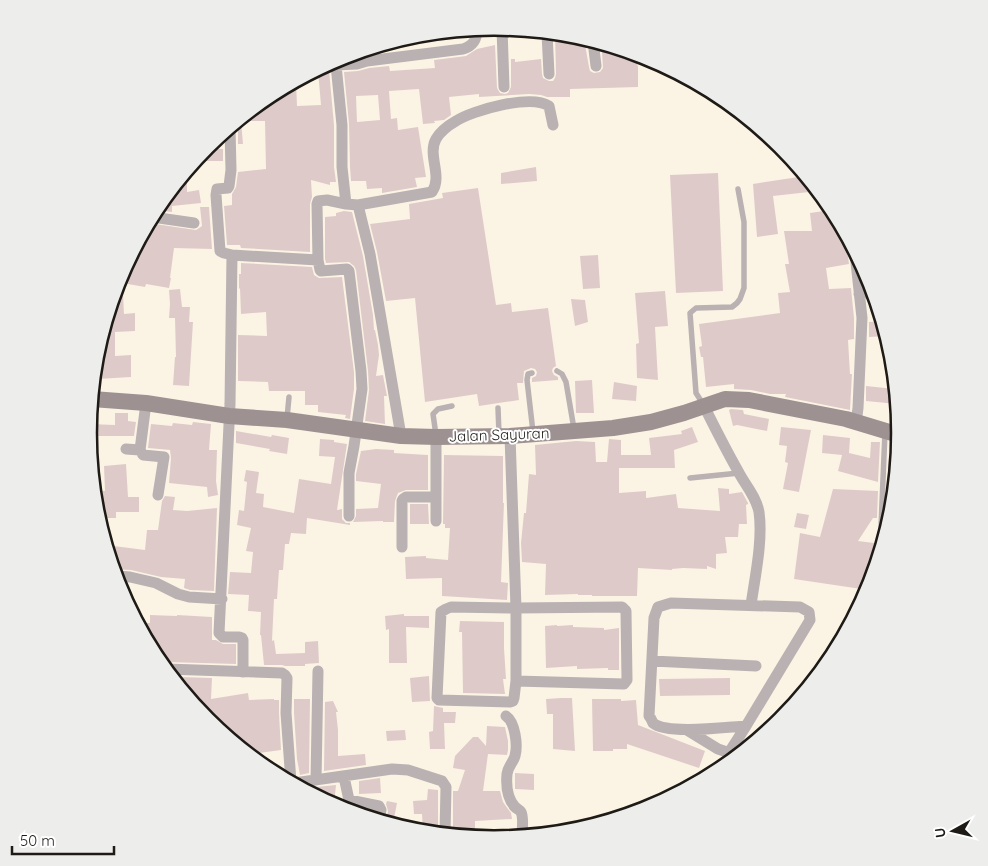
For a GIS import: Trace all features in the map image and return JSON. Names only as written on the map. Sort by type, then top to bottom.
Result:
[{"type":"street","points":[[502,36],[504,87]]},
{"type":"street","points":[[348,64],[463,49],[472,45],[476,37]]},
{"type":"street","points":[[547,40],[549,74]]},
{"type":"street","points":[[594,49],[596,66]]},
{"type":"street","points":[[333,70],[342,125],[342,167],[346,204]]},
{"type":"street","points":[[349,516],[349,473],[362,389],[362,371],[349,271],[347,269],[320,270],[318,260],[318,201],[327,200],[358,205],[432,192],[435,188],[436,180],[433,147],[435,140],[454,121],[472,113],[508,104],[532,101],[549,106],[552,125]]},
{"type":"street","points":[[230,137],[231,170],[229,186],[228,188],[217,189],[216,195],[220,251],[232,255],[318,260]]},
{"type":"street","points":[[358,205],[370,254],[401,436]]},
{"type":"street","points":[[161,218],[194,223]]},
{"type":"street","points":[[232,255],[229,416],[220,633],[223,637],[242,638],[244,672]]},
{"type":"street","points":[[856,423],[862,318],[858,274]]},
{"type":"street","points":[[860,294],[866,293]]},
{"type":"street","name":"Jalan Sayuran","points":[[99,400],[146,403],[229,416],[287,420],[401,436],[436,437],[505,436],[613,428],[644,424],[725,399],[749,400],[846,420],[891,433]]},
{"type":"street","points":[[146,403],[140,450],[143,455],[164,457],[158,495]]},
{"type":"street","points":[[704,406],[739,473],[753,495],[757,506],[760,521],[759,544],[751,605]]},
{"type":"street","points":[[505,436],[516,608],[516,681],[514,698],[510,702],[439,700],[436,696],[441,612],[446,609],[452,607],[516,608],[622,607],[626,611],[627,680],[624,684],[516,681]]},
{"type":"street","points":[[436,437],[436,521]]},
{"type":"street","points":[[126,450],[140,450]]},
{"type":"street","points":[[402,547],[403,499],[406,497],[436,497]]},
{"type":"street","points":[[124,577],[156,583],[178,594],[189,597],[222,599]]},
{"type":"street","points":[[687,730],[718,749],[730,751],[746,726],[810,620],[809,612],[800,607],[671,603],[658,608],[654,618],[649,716],[654,724],[669,729],[687,730],[746,726]]},
{"type":"street","points":[[652,661],[756,666]]},
{"type":"street","points":[[175,669],[282,673],[286,676],[286,713],[292,775]]},
{"type":"street","points":[[316,780],[318,671]]},
{"type":"street","points":[[506,716],[510,719],[514,730],[516,754],[507,773],[507,791],[514,806],[521,812],[522,829]]},
{"type":"street","points":[[305,781],[392,769],[408,770],[442,781],[446,787],[445,826]]},
{"type":"street","points":[[344,777],[349,800],[379,806],[380,813]]},
{"type":"lane","points":[[704,406],[696,393],[690,313],[696,308],[732,306],[740,299],[744,288],[744,222],[738,189]]},
{"type":"lane","points":[[557,371],[562,374],[566,382],[574,431]]},
{"type":"lane","points":[[532,373],[528,374],[527,380],[533,434]]},
{"type":"lane","points":[[287,420],[290,397]]},
{"type":"lane","points":[[436,437],[433,414],[438,409],[452,406]]},
{"type":"lane","points":[[498,408],[505,436]]},
{"type":"lane","points":[[883,510],[891,446]]},
{"type":"lane","points":[[690,478],[739,473]]},
{"type":"building","points":[[555,41],[586,47],[590,71],[594,73],[600,72],[603,68],[603,52],[637,63],[638,67],[638,87],[570,89],[570,97],[547,97],[529,94],[479,97],[479,94],[449,97],[451,115],[444,120],[434,121],[435,123],[423,124],[419,89],[389,91],[391,119],[397,118],[398,130],[418,127],[426,177],[415,178],[417,187],[382,193],[382,188],[367,189],[366,181],[351,181],[349,124],[344,72],[389,66],[390,71],[435,68],[434,60],[466,56],[477,49],[495,45],[497,88],[500,93],[508,93],[511,87],[511,59],[515,59],[515,62],[541,59],[543,78],[553,81],[555,78]],"holes":[[[378,95],[380,120],[357,122],[356,96]]]},
{"type":"building","points":[[329,72],[334,125],[336,182],[330,182],[330,185],[311,180],[310,252],[241,248],[240,245],[227,245],[224,206],[232,205],[232,194],[236,187],[238,172],[266,169],[265,121],[248,121],[296,89],[297,106],[321,105],[319,77]]},
{"type":"building","points":[[242,127],[243,144],[238,144],[238,130]]},
{"type":"building","points":[[217,149],[223,149],[223,161],[205,161]]},
{"type":"building","points":[[536,167],[537,181],[501,184],[501,173]]},
{"type":"building","points":[[718,173],[723,291],[676,293],[670,175]]},
{"type":"building","points":[[797,177],[810,192],[773,196],[778,234],[757,237],[753,184]]},
{"type":"building","points":[[187,182],[187,192],[199,190],[201,203],[172,206],[172,212],[165,211]]},
{"type":"building","points":[[478,188],[496,305],[511,303],[512,312],[548,308],[556,366],[552,371],[558,377],[558,380],[532,382],[532,378],[536,376],[537,372],[531,368],[524,371],[523,383],[517,383],[519,400],[479,406],[477,394],[425,402],[415,298],[386,301],[370,224],[410,219],[409,204],[443,198],[442,193]]},
{"type":"building","points":[[200,207],[209,207],[212,249],[174,248],[169,288],[146,284],[145,287],[128,284],[129,277],[138,258],[157,224],[196,230],[202,226]]},
{"type":"building","points":[[823,211],[848,253],[849,264],[826,268],[829,289],[851,288],[854,339],[848,340],[850,374],[852,374],[850,410],[785,397],[786,394],[770,394],[734,389],[734,384],[706,387],[703,357],[701,357],[699,347],[702,346],[699,324],[780,313],[778,293],[790,292],[785,264],[789,264],[784,231],[812,231],[810,213]]},
{"type":"building","points":[[352,212],[363,256],[378,345],[379,355],[376,376],[383,375],[387,396],[384,396],[385,424],[365,421],[369,390],[368,371],[356,270],[349,262],[326,263],[325,259],[325,217],[336,216],[336,213]]},
{"type":"building","points":[[598,255],[600,288],[583,289],[580,256]]},
{"type":"building","points":[[241,263],[312,267],[314,275],[319,278],[342,277],[354,372],[350,419],[345,418],[346,415],[318,412],[318,405],[305,405],[305,391],[269,391],[268,382],[238,381],[238,335],[267,336],[266,312],[241,314],[239,274],[241,274]]},
{"type":"building","points":[[180,289],[182,307],[190,307],[189,322],[193,322],[189,386],[173,385],[176,357],[175,318],[169,318],[169,290]]},
{"type":"building","points":[[665,291],[668,326],[655,327],[658,380],[637,378],[636,344],[639,343],[635,293]]},
{"type":"building","points":[[123,292],[124,314],[135,313],[135,331],[115,332],[115,356],[131,355],[131,377],[101,379],[111,330]]},
{"type":"building","points":[[571,299],[585,300],[588,322],[575,326]]},
{"type":"building","points":[[869,322],[875,322],[878,336],[869,337]]},
{"type":"building","points":[[592,380],[594,413],[576,413],[575,381]]},
{"type":"building","points":[[614,382],[637,386],[636,401],[612,399]]},
{"type":"building","points":[[866,386],[888,388],[890,403],[866,401]]},
{"type":"building","points":[[729,410],[743,410],[744,414],[769,419],[767,431],[737,425],[733,426]]},
{"type":"building","points":[[115,413],[128,413],[128,421],[136,422],[134,436],[97,436],[97,424],[115,425]]},
{"type":"building","points":[[193,422],[211,424],[209,450],[217,450],[216,481],[218,495],[208,497],[207,487],[169,483],[170,450],[148,448],[151,424],[172,426],[173,423],[192,425]]},
{"type":"building","points":[[692,427],[698,442],[674,450],[675,468],[619,468],[619,493],[646,491],[646,498],[676,494],[678,508],[720,511],[718,488],[729,489],[729,494],[742,492],[748,503],[746,505],[747,524],[739,524],[738,537],[725,537],[727,553],[716,554],[716,569],[707,566],[707,569],[683,568],[672,570],[638,568],[637,596],[545,595],[546,564],[522,562],[521,543],[524,513],[526,513],[529,474],[536,475],[535,445],[576,441],[595,442],[596,462],[607,462],[609,439],[621,440],[621,455],[651,455],[649,438],[682,434],[681,431]]},
{"type":"building","points":[[781,427],[811,430],[799,492],[783,489],[788,463],[785,462],[787,446],[779,445]]},
{"type":"building","points":[[236,431],[289,438],[287,454],[236,443]]},
{"type":"building","points":[[823,435],[850,438],[849,453],[870,458],[871,442],[880,442],[878,482],[838,471],[842,455],[822,453]]},
{"type":"building","points":[[320,439],[334,440],[334,442],[347,444],[337,510],[342,509],[342,519],[346,523],[350,523],[350,525],[307,518],[306,534],[291,533],[289,544],[285,544],[283,570],[279,570],[277,599],[274,599],[272,641],[274,640],[276,654],[305,653],[305,642],[318,641],[319,663],[305,664],[305,666],[264,665],[260,635],[261,612],[248,611],[249,595],[228,594],[230,572],[251,573],[253,552],[246,551],[251,528],[237,525],[239,510],[244,511],[247,482],[244,481],[246,470],[259,472],[256,493],[264,494],[263,507],[294,513],[299,479],[331,484],[335,457],[319,456]]},
{"type":"building","points":[[376,449],[394,450],[394,453],[428,455],[428,490],[406,490],[398,493],[395,501],[394,522],[353,522],[356,516],[356,509],[378,508],[381,484],[356,481],[361,451]]},
{"type":"building","points":[[444,455],[503,456],[504,503],[501,582],[508,583],[507,600],[442,596],[442,578],[406,579],[405,557],[426,556],[426,558],[448,560],[450,528],[445,528],[445,524],[443,524]]},
{"type":"building","points":[[889,456],[890,459],[887,485]]},
{"type":"building","points":[[126,464],[128,497],[139,497],[139,512],[116,512],[116,518],[107,518],[102,491],[105,491],[104,466]]},
{"type":"building","points":[[833,489],[878,491],[877,518],[873,518],[858,541],[875,543],[859,589],[794,579],[800,533],[820,537]]},
{"type":"building","points":[[165,496],[175,497],[173,510],[187,511],[217,508],[214,591],[184,588],[185,579],[161,577],[121,569],[114,546],[145,550],[147,530],[158,530],[162,501]]},
{"type":"building","points":[[410,504],[428,504],[429,524],[410,524]]},
{"type":"building","points":[[797,513],[809,515],[806,529],[794,527]]},
{"type":"building","points":[[404,614],[404,616],[429,616],[429,628],[406,627],[407,663],[389,663],[389,629],[386,630],[385,616]]},
{"type":"building","points":[[150,615],[212,617],[212,640],[223,644],[236,644],[236,664],[170,662],[146,623],[150,623]]},
{"type":"building","points":[[460,621],[504,622],[506,679],[503,679],[505,694],[463,693],[462,632],[459,632]]},
{"type":"building","points":[[545,626],[604,628],[604,630],[619,628],[619,670],[608,670],[608,668],[577,669],[577,666],[546,668]]},
{"type":"building","points":[[429,676],[430,701],[412,702],[410,678]]},
{"type":"building","points":[[181,677],[212,678],[211,699],[248,693],[249,700],[279,700],[281,750],[259,753],[252,748],[213,714]]},
{"type":"building","points":[[730,678],[730,695],[660,696],[659,679]]},
{"type":"building","points":[[572,698],[575,751],[553,749],[553,714],[547,714],[546,699]]},
{"type":"building","points":[[294,699],[310,699],[309,773],[300,775],[297,759]]},
{"type":"building","points":[[592,699],[636,700],[638,725],[705,751],[699,768],[627,744],[627,749],[593,751]]},
{"type":"building","points":[[333,701],[338,712],[336,712],[338,756],[365,754],[366,765],[324,771],[325,702]]},
{"type":"building","points":[[434,706],[443,708],[443,712],[456,712],[455,723],[444,723],[445,749],[430,749],[429,732],[433,731]]},
{"type":"building","points":[[487,726],[505,727],[508,741],[507,755],[488,754],[483,791],[500,791],[503,802],[511,813],[512,819],[475,821],[475,829],[453,827],[453,791],[458,791],[465,770],[453,768],[455,756],[473,737],[478,737],[486,746]]},
{"type":"building","points":[[405,730],[406,740],[387,741],[386,731]]},
{"type":"building","points":[[515,773],[534,774],[534,790],[515,789]]},
{"type":"building","points":[[380,778],[381,793],[359,794],[359,781]]},
{"type":"building","points":[[336,785],[335,797],[315,787]]},
{"type":"building","points":[[428,789],[438,790],[438,825],[423,823],[422,814],[414,814],[413,801],[427,800]]},
{"type":"building","points":[[387,801],[397,803],[394,817],[387,815]]}]
